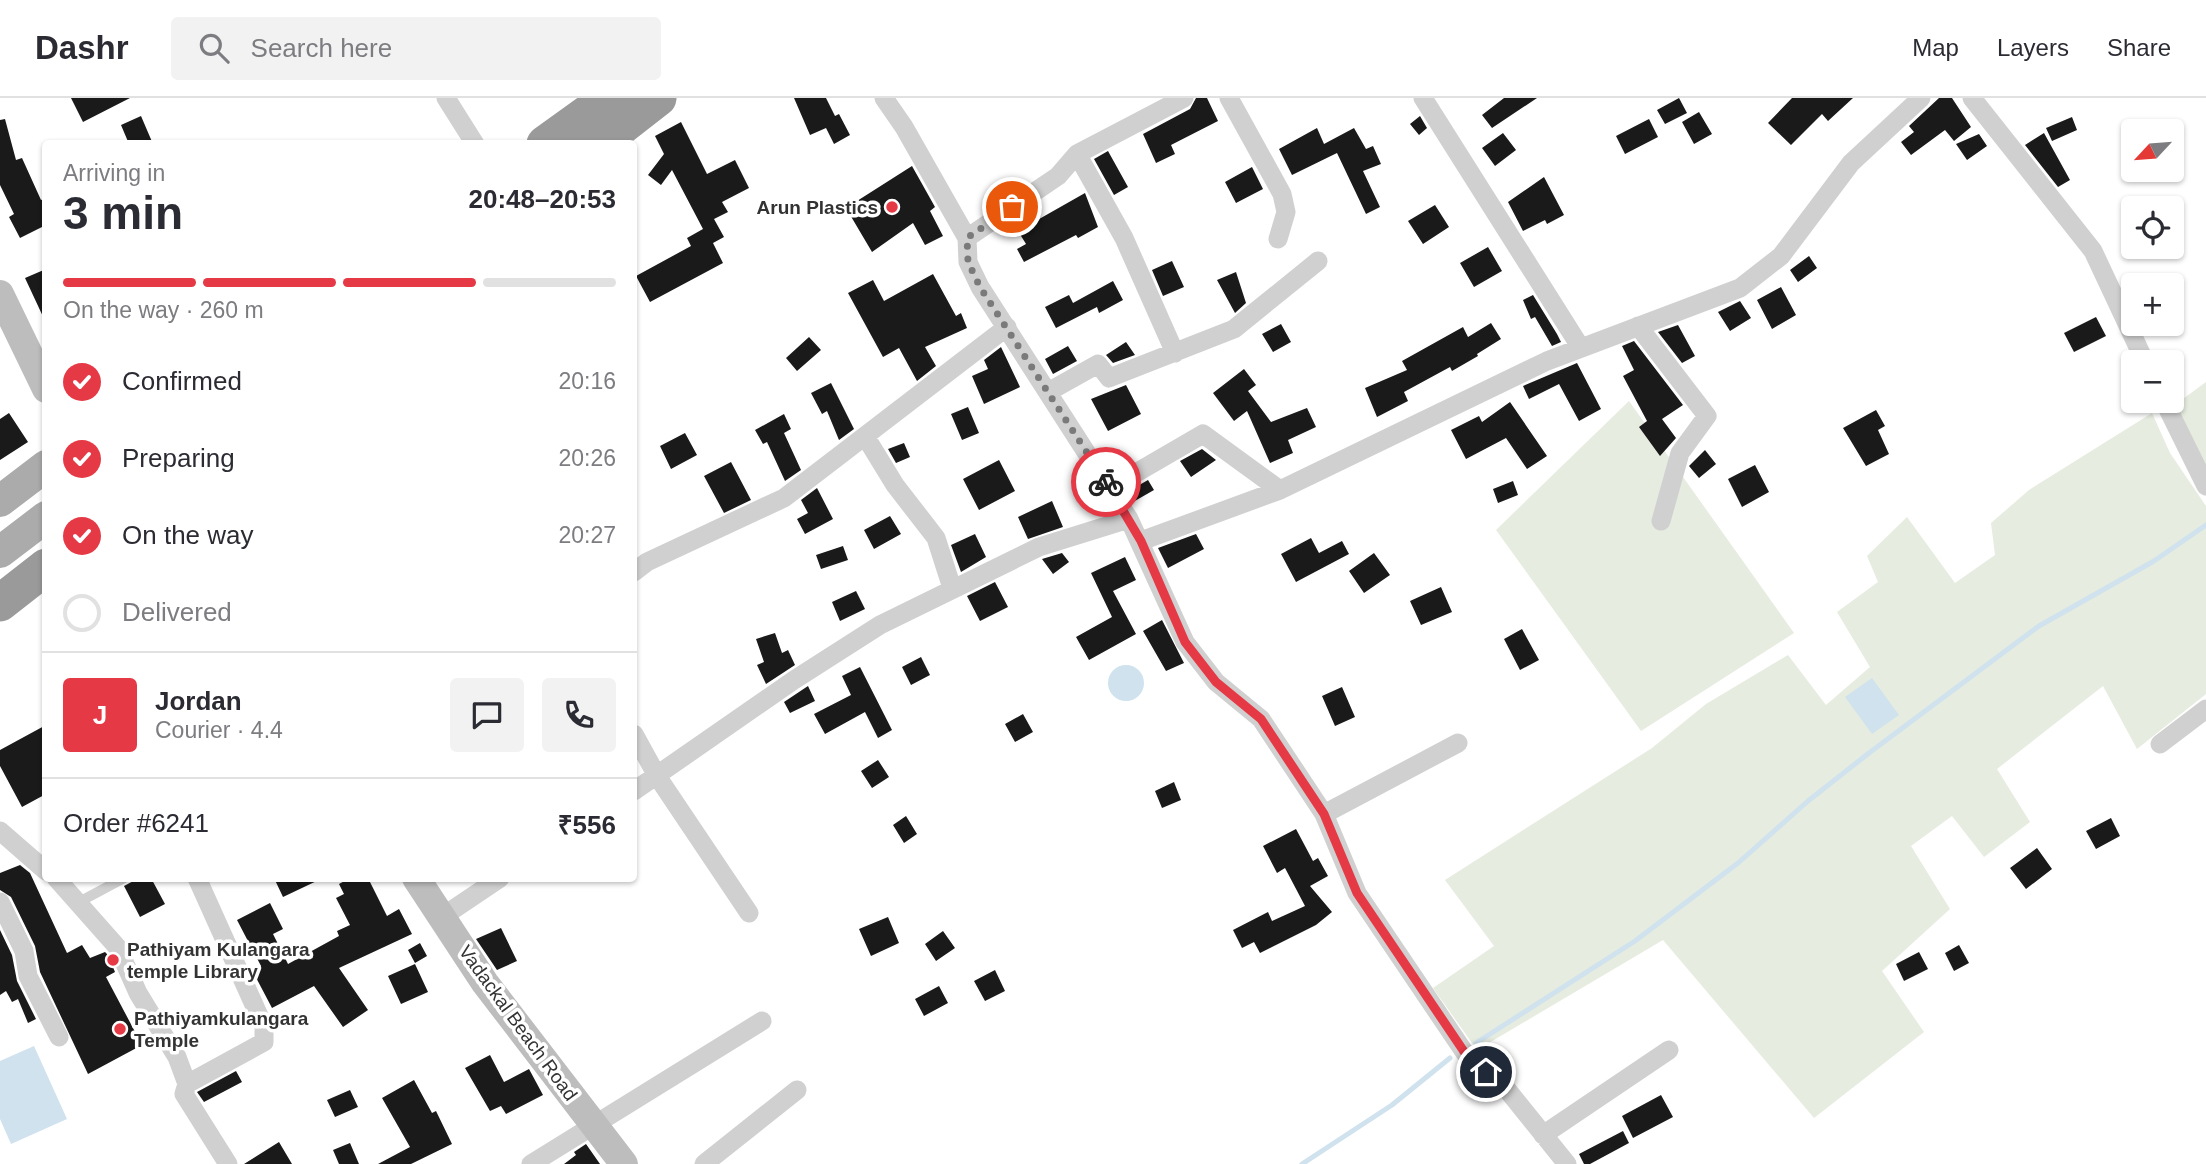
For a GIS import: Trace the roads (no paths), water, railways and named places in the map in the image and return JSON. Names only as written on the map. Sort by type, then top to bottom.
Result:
[{"type":"highway","points":[[551,140],[609,98]]},
{"type":"highway","points":[[604,140],[658,98]]},
{"type":"highway","points":[[0,573],[42,543]]},
{"type":"highway","points":[[0,603],[42,570]]},
{"type":"main road","points":[[0,294],[42,381]]},
{"type":"main road","points":[[0,501],[42,469]]},
{"type":"main road","points":[[0,523],[42,495]]},
{"type":"main road","points":[[0,552],[42,520]]},
{"type":"main road","name":"Vadackal Beach Road","points":[[419,882],[493,994],[624,1164]]},
{"type":"street","points":[[446,98],[472,140]]},
{"type":"street","points":[[884,98],[904,127],[967,238],[968,262],[980,287],[1129,519],[1185,642],[1216,682],[1261,719],[1324,814],[1357,893],[1467,1056],[1505,1087],[1567,1164]]},
{"type":"street","points":[[967,238],[1058,176],[1077,154],[1184,98]]},
{"type":"street","points":[[1229,98],[1282,194],[1286,212],[1278,239]]},
{"type":"street","points":[[1423,98],[1581,348]]},
{"type":"street","points":[[1141,541],[1280,490],[1547,361],[1740,288],[1781,256],[1851,163],[1921,98]]},
{"type":"street","points":[[1972,98],[2093,251],[2139,350]]},
{"type":"street","points":[[1077,154],[1124,238],[1175,353]]},
{"type":"street","points":[[1048,392],[1098,365],[1109,378],[1234,329],[1318,261]]},
{"type":"street","points":[[1639,326],[1707,416],[1680,453],[1661,521]]},
{"type":"street","points":[[637,570],[647,562],[784,498],[1007,327]]},
{"type":"street","points":[[2170,413],[2206,486]]},
{"type":"street","points":[[1110,488],[1203,434],[1280,490]]},
{"type":"street","points":[[865,436],[895,485],[936,538],[952,588]]},
{"type":"street","points":[[637,789],[869,631],[1039,547],[1129,519]]},
{"type":"street","points":[[2160,744],[2206,709]]},
{"type":"street","points":[[637,739],[657,776],[749,913]]},
{"type":"street","points":[[1324,814],[1458,743]]},
{"type":"street","points":[[0,831],[42,868]]},
{"type":"street","points":[[60,882],[118,948],[138,993],[177,1057],[187,1084],[184,1094],[228,1164]]},
{"type":"street","points":[[187,1084],[264,1042],[264,1027],[199,882]]},
{"type":"street","points":[[442,917],[494,882]]},
{"type":"street","points":[[0,902],[24,951],[28,976],[59,1037]]},
{"type":"street","points":[[531,1164],[762,1021]]},
{"type":"street","points":[[1543,1135],[1670,1050]]},
{"type":"street","points":[[704,1164],[797,1090]]},
{"type":"lane","points":[[79,902],[116,882]]},
{"type":"water","points":[[1126,665],[1139,670],[1144,683],[1139,696],[1126,701],[1113,696],[1108,683],[1113,670]]},
{"type":"water","points":[[1872,678],[1899,715],[1872,734],[1845,697]]},
{"type":"water","points":[[34,1046],[67,1119],[11,1144],[0,1119],[0,1061]]},
{"type":"waterway","points":[[1476,1043],[1635,941],[1738,863],[1808,801],[1869,753],[2039,626],[2154,561],[2206,525]]},
{"type":"waterway","points":[[1302,1164],[1392,1105],[1450,1058]]},
{"type":"place","name":"Arun Plastics","points":[[892,207]]},
{"type":"place","name":"Pathiyam Kulangara temple Library","points":[[113,960]]},
{"type":"place","name":"Pathiyamkulangara Temple","points":[[120,1029]]}]
